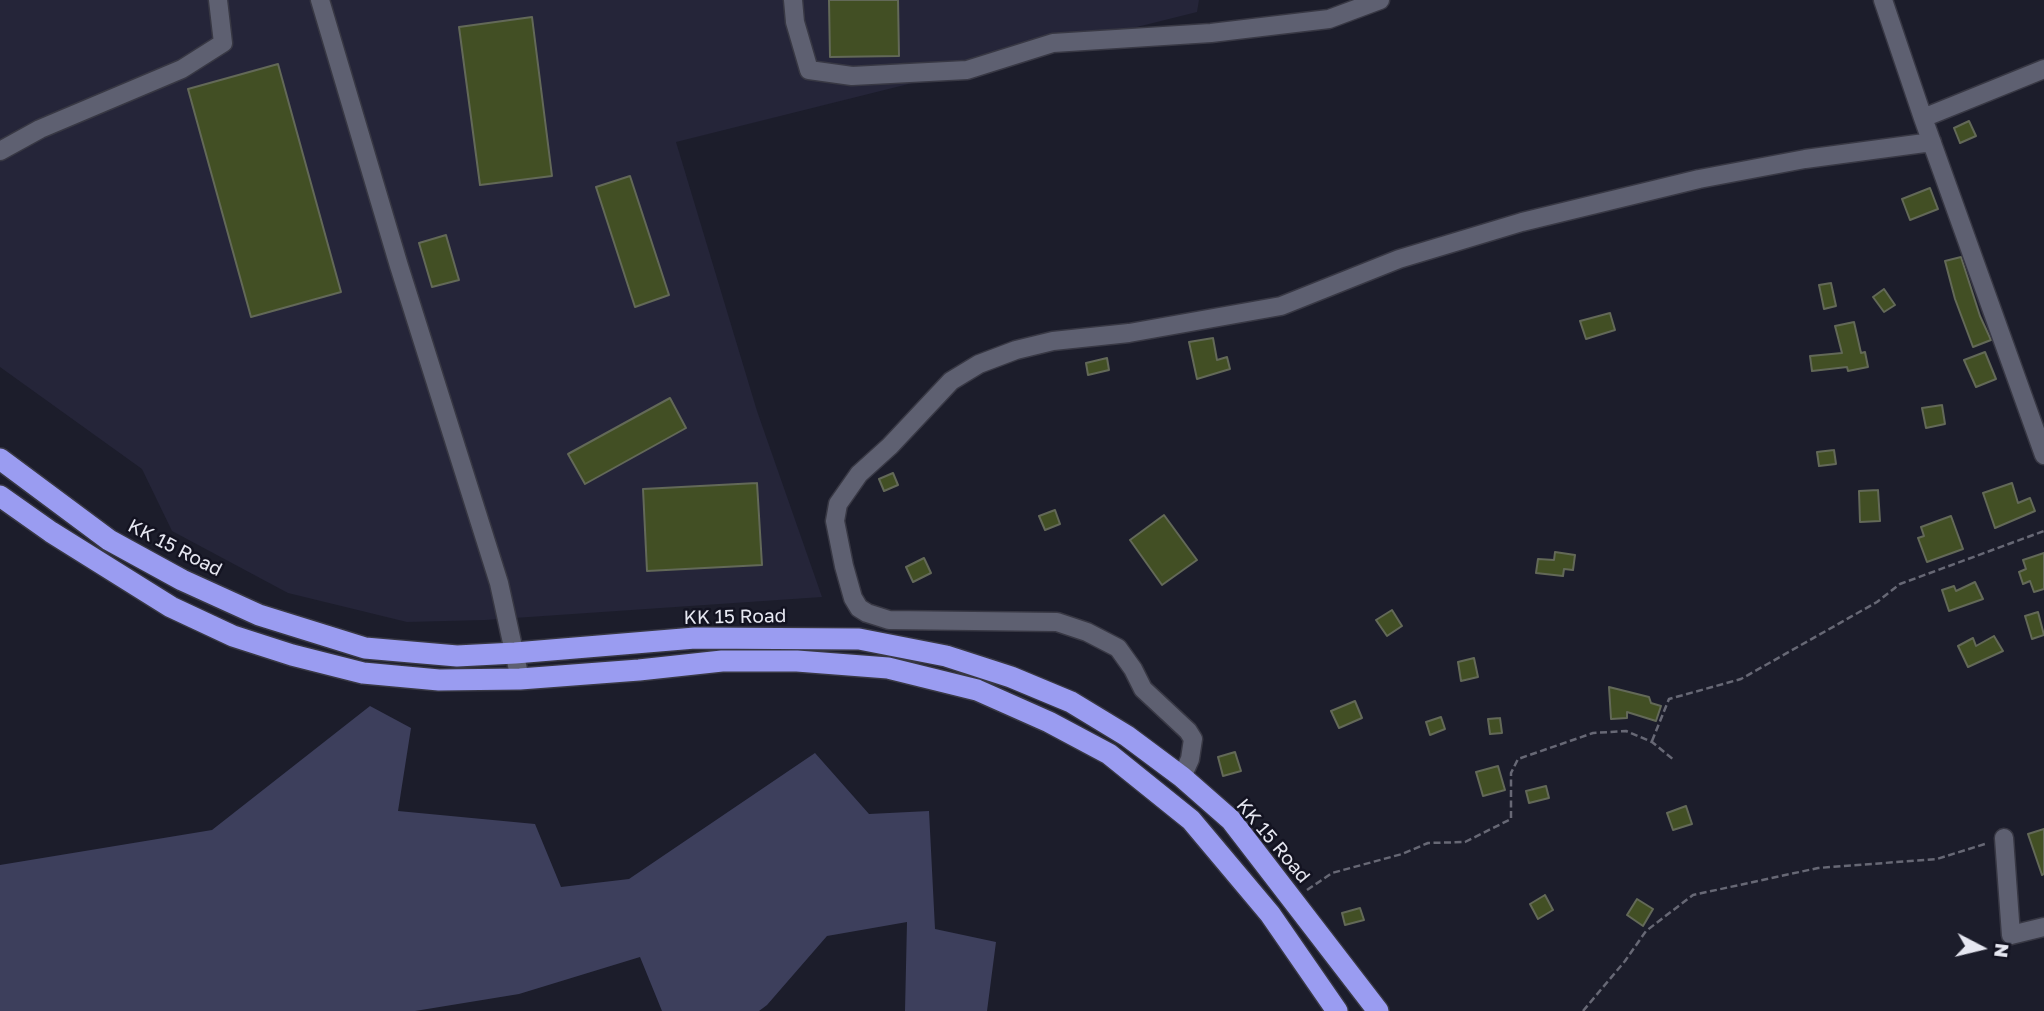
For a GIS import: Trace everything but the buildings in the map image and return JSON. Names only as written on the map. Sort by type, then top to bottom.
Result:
[{"type":"highway","name":"KK 15 Road","points":[[0,458],[110,540],[183,580],[259,615],[365,648],[457,656],[695,638],[859,639],[946,656],[1011,677],[1071,702],[1127,736],[1182,777],[1231,820],[1378,1011]]},
{"type":"highway","points":[[0,496],[51,532],[171,607],[233,636],[292,655],[363,673],[439,680],[520,679],[722,661],[797,661],[888,668],[977,690],[1049,722],[1109,754],[1191,820],[1270,914],[1334,1010]]},
{"type":"street","points":[[0,150],[40,129],[181,69],[223,43],[218,0]]},
{"type":"street","points":[[320,0],[403,279],[499,583],[520,679]]},
{"type":"street","points":[[793,0],[795,22],[809,70],[852,76],[967,70],[1054,43],[1211,33],[1329,19],[1380,0]]},
{"type":"street","points":[[1883,0],[2044,455]]},
{"type":"street","points":[[1923,118],[2044,69]]},
{"type":"street","points":[[1182,777],[1190,759],[1193,739],[1188,731],[1143,689],[1118,648],[1087,632],[1056,622],[889,620],[867,613],[859,608],[853,598],[835,522],[838,503],[859,474],[890,446],[951,381],[979,364],[1016,350],[1053,341],[1129,333],[1280,306],[1399,259],[1522,222],[1699,179],[1805,159],[1932,142]]},
{"type":"street","points":[[2004,838],[2011,934],[2044,927]]},
{"type":"path","points":[[1652,742],[1670,699],[1741,679],[1877,602],[1900,584],[2044,531]]},
{"type":"path","points":[[1293,900],[1332,873],[1402,854],[1428,842],[1465,842],[1511,819],[1511,773],[1518,759],[1593,733],[1626,731],[1652,742],[1674,760]]},
{"type":"path","points":[[1583,1011],[1646,931],[1693,895],[1818,868],[1937,859],[2004,838]]},
{"type":"shaded area","points":[[0,0],[1199,0],[1197,12],[676,142],[757,411],[822,597],[485,620],[407,622],[288,593],[172,531],[142,469],[0,367]]},
{"type":"shaded area","points":[[370,706],[411,728],[398,811],[535,824],[561,887],[629,879],[815,753],[869,814],[929,811],[935,929],[996,942],[987,1011],[905,1011],[907,922],[827,936],[759,1011],[662,1011],[640,957],[519,994],[415,1011],[0,1011],[0,865],[212,830]]}]
